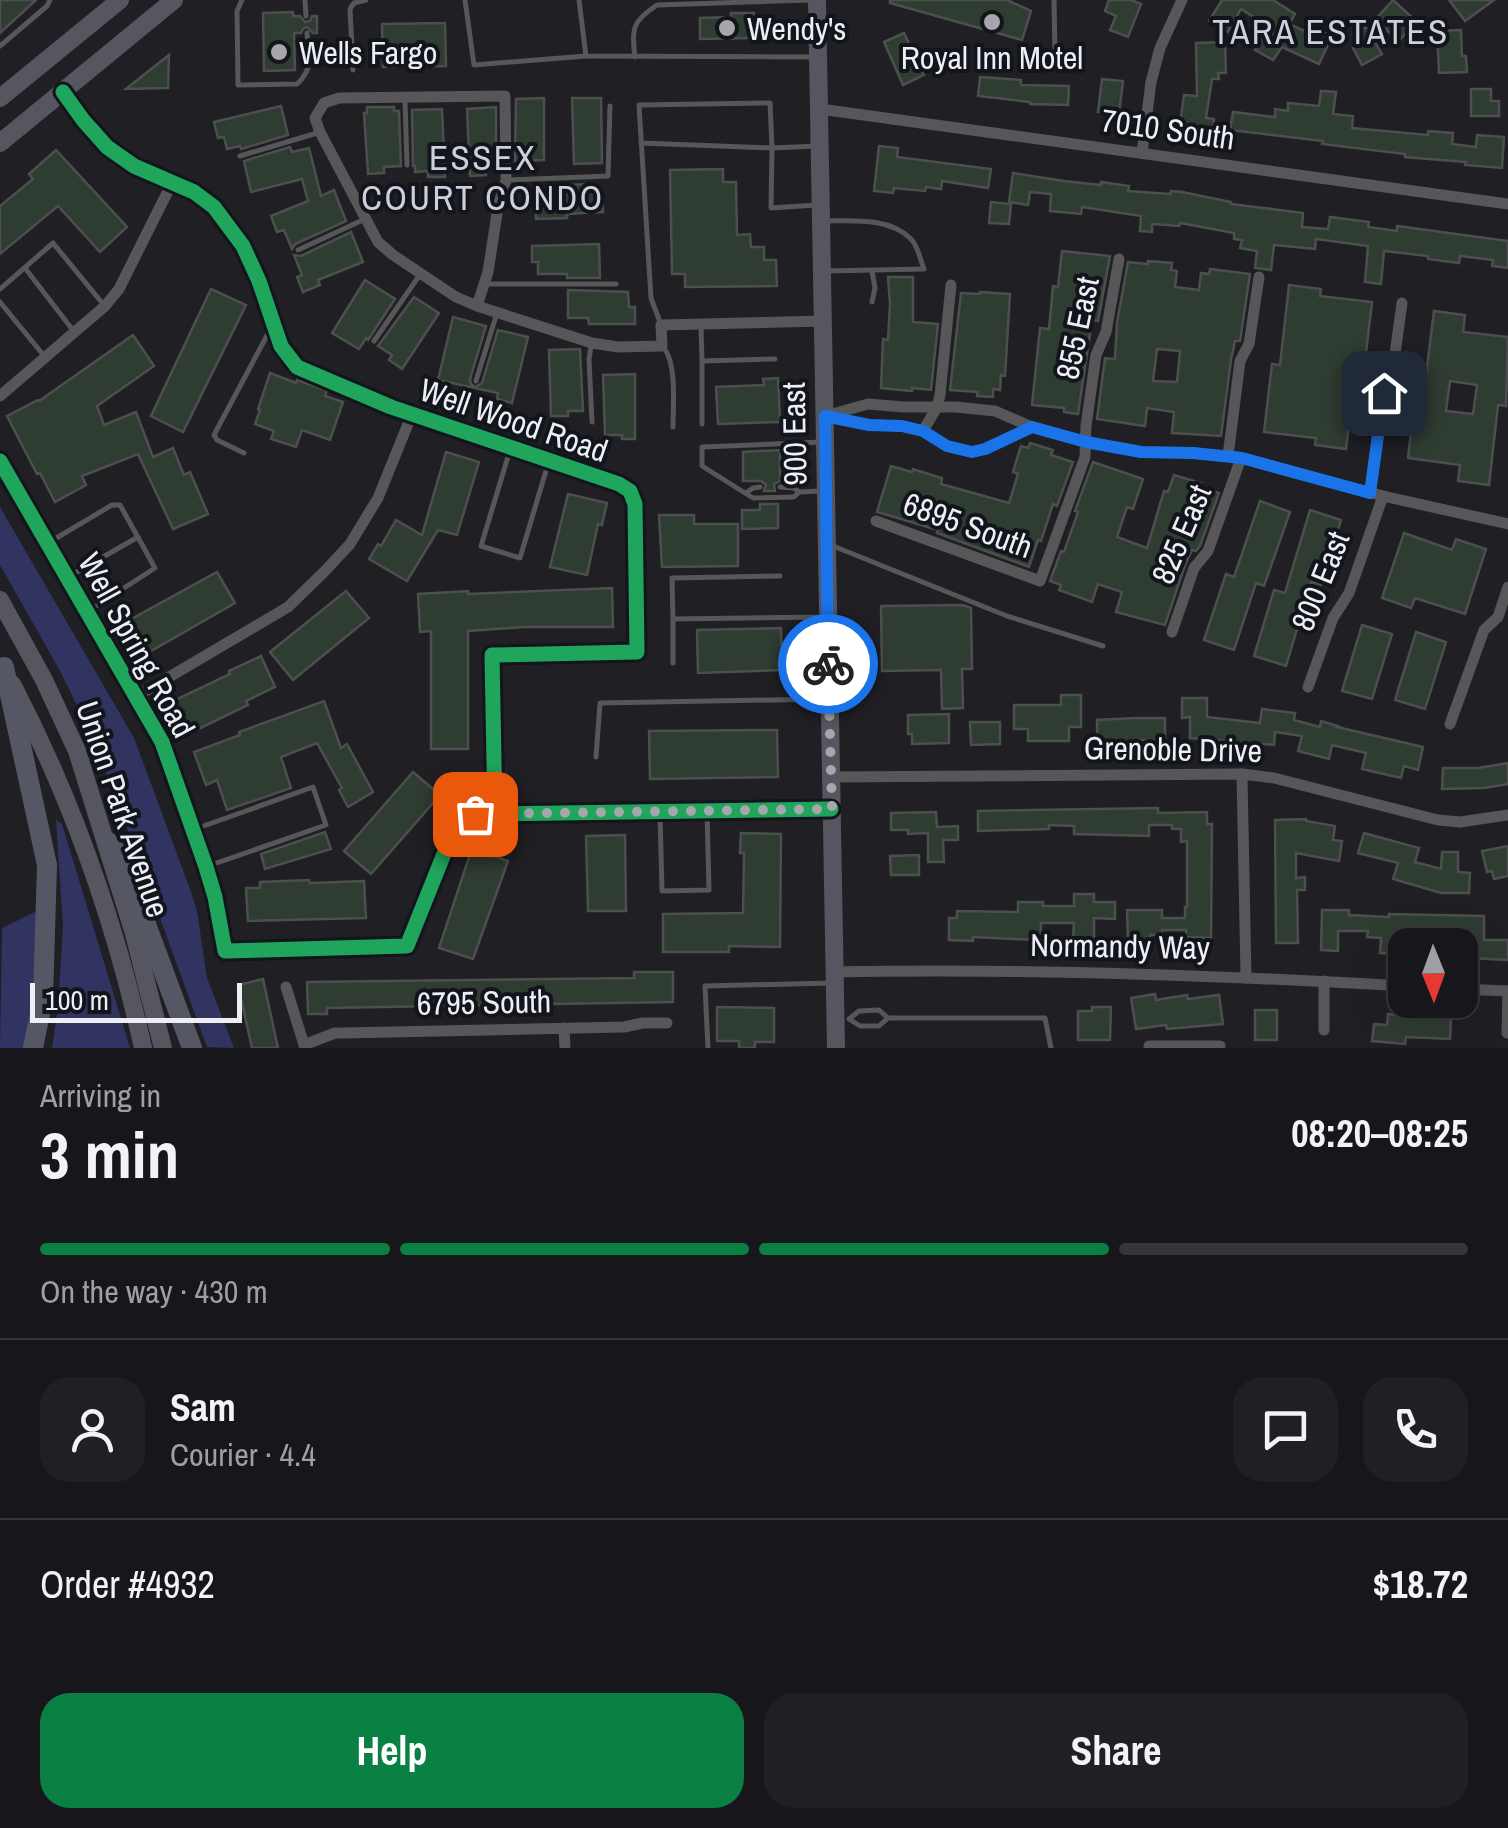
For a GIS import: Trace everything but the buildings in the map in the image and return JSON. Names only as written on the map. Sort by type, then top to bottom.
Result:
[{"type":"highway","points":[[2,665],[47,865],[43,999],[34,1048]]},
{"type":"highway","points":[[107,841],[121,858],[192,1048]]},
{"type":"main road","points":[[0,98],[120,0]]},
{"type":"main road","points":[[0,142],[174,0]]},
{"type":"main road","name":"900 East","points":[[817,0],[834,977],[842,1020],[836,1048]]},
{"type":"main road","name":"Union Park Avenue","points":[[0,600],[78,750],[164,1048]]},
{"type":"main road","name":"Union Park Avenue","points":[[2,665],[40,738],[84,844],[116,940],[143,1048]]},
{"type":"street","points":[[1142,153],[1151,82],[1160,48],[1182,0]]},
{"type":"street","name":"Well Wood Road","points":[[63,92],[107,147],[134,166],[194,192],[214,207],[243,246],[281,346],[297,367],[412,414],[619,484],[633,496],[637,652],[492,655],[495,814]]},
{"type":"street","points":[[477,306],[506,180],[505,96],[338,98],[324,103],[315,118],[320,132],[378,242],[456,298],[477,306],[497,313],[592,342],[618,347],[662,346],[661,325],[823,321]]},
{"type":"street","name":"7010 South","points":[[820,110],[1508,204]]},
{"type":"street","points":[[0,396],[105,306],[118,289],[172,183]]},
{"type":"street","name":"855 East","points":[[1040,581],[1085,457],[1096,355],[1106,332],[1119,259]]},
{"type":"street","name":"825 East","points":[[1172,632],[1194,568],[1208,551],[1235,457],[1240,361],[1249,344],[1259,277]]},
{"type":"street","points":[[923,431],[940,395],[951,286]]},
{"type":"street","name":"800 East","points":[[1308,686],[1333,618],[1349,593],[1377,495],[1384,393],[1393,370],[1402,303]]},
{"type":"street","points":[[825,416],[868,404],[995,412],[1086,442],[1141,452],[1235,457],[1377,495],[1508,524]]},
{"type":"street","points":[[137,696],[288,607],[325,570],[350,544],[378,498],[412,414]]},
{"type":"street","points":[[825,416],[923,431],[947,446],[972,452],[1032,427]]},
{"type":"street","name":"Well Spring Road","points":[[0,461],[168,756],[206,866],[226,951],[408,946],[456,824],[464,817],[832,809]]},
{"type":"street","name":"6895 South","points":[[876,522],[1040,581]]},
{"type":"street","points":[[1450,724],[1484,630],[1498,618],[1508,587]]},
{"type":"street","points":[[1242,774],[1246,978]]},
{"type":"street","name":"Grenoble Drive","points":[[831,778],[1242,774],[1274,778],[1438,820],[1470,821],[1508,815]]},
{"type":"street","name":"Normandy Way","points":[[834,977],[964,970],[1388,985]]},
{"type":"street","points":[[1324,981],[1324,1030]]},
{"type":"street","points":[[286,987],[304,1047]]},
{"type":"street","points":[[1478,990],[1508,991],[1507,1033]]},
{"type":"street","name":"6795 South","points":[[304,1047],[344,1032],[667,1023]]},
{"type":"street","points":[[564,1028],[565,1048]]},
{"type":"street","points":[[1149,1046],[1220,1046]]},
{"type":"lane","points":[[0,46],[50,0]]},
{"type":"lane","points":[[242,0],[237,10],[238,85],[296,84],[307,75],[307,33]]},
{"type":"lane","points":[[305,0],[306,16]]},
{"type":"lane","points":[[353,70],[350,10],[354,2],[366,0]]},
{"type":"lane","points":[[465,0],[474,65],[586,56],[818,57]]},
{"type":"lane","points":[[579,0],[586,56]]},
{"type":"lane","points":[[635,56],[632,32],[641,16],[657,5],[817,0]]},
{"type":"lane","points":[[1054,0],[1055,53]]},
{"type":"lane","points":[[405,97],[406,165]]},
{"type":"lane","points":[[661,325],[651,298],[639,105],[770,103],[771,208],[892,226],[914,241],[924,269],[822,271]]},
{"type":"lane","points":[[506,180],[608,176],[610,106]]},
{"type":"lane","points":[[240,156],[320,132]]},
{"type":"lane","points":[[641,144],[820,146]]},
{"type":"lane","points":[[298,250],[365,219]]},
{"type":"lane","points":[[0,289],[53,244],[105,306]]},
{"type":"lane","points":[[25,268],[74,332]]},
{"type":"lane","points":[[872,271],[872,302]]},
{"type":"lane","points":[[374,341],[420,274]]},
{"type":"lane","points":[[485,284],[616,284]]},
{"type":"lane","points":[[0,302],[45,357]]},
{"type":"lane","points":[[476,381],[497,313]]},
{"type":"lane","points":[[700,323],[702,424]]},
{"type":"lane","points":[[244,453],[214,435],[273,325]]},
{"type":"lane","points":[[592,342],[592,422]]},
{"type":"lane","points":[[662,346],[670,354],[673,427]]},
{"type":"lane","points":[[702,362],[775,359]]},
{"type":"lane","points":[[798,492],[794,497],[753,498],[702,466],[702,447],[825,442]]},
{"type":"lane","points":[[510,448],[481,546],[520,558],[549,461]]},
{"type":"lane","points":[[780,487],[798,492],[825,491]]},
{"type":"lane","points":[[746,494],[760,488]]},
{"type":"lane","points":[[48,544],[120,505],[154,570],[87,611]]},
{"type":"lane","points":[[68,577],[138,537]]},
{"type":"lane","points":[[826,542],[1008,616],[1103,646]]},
{"type":"lane","points":[[673,663],[672,578],[780,576]]},
{"type":"lane","points":[[673,618],[828,616]]},
{"type":"lane","points":[[596,757],[600,703],[829,699]]},
{"type":"lane","points":[[193,829],[313,788],[326,824],[206,866]]},
{"type":"lane","points":[[660,811],[662,890],[709,890],[708,810]]},
{"type":"lane","points":[[708,1048],[706,986],[834,977]]},
{"type":"lane","points":[[842,1020],[859,1011],[879,1010],[888,1018],[1045,1018],[1051,1048]]},
{"type":"lane","points":[[842,1020],[860,1026],[879,1026],[888,1018]]},
{"type":"shaded area","points":[[0,507],[134,738],[190,889],[207,978],[234,1048],[207,1047],[88,728],[0,565]]},
{"type":"shaded area","points":[[56,820],[62,824],[130,1048],[52,1048],[63,926]]},
{"type":"shaded area","points":[[39,910],[34,1012],[25,1048],[0,1048],[2,928]]},
{"type":"cycle path","points":[[63,92],[107,147],[134,166],[194,192],[214,207],[243,246],[281,346],[297,367],[391,407],[630,491],[635,504],[637,652],[492,655],[495,814]]},
{"type":"cycle path","points":[[0,461],[162,742],[206,867],[225,951],[407,946],[456,824],[464,817],[831,809]]},
{"type":"way so far","points":[[475,814],[832,809],[828,664]]},
{"type":"place","name":"Royal Inn Motel","points":[[992,22]]},
{"type":"place","name":"Wendy's","points":[[727,28]]},
{"type":"place","name":"Wells Fargo","points":[[279,52]]},
{"type":"district","name":"TARA ESTATES","points":[[1331,31]]},
{"type":"district","name":"ESSEX COURT CONDO","points":[[483,177]]},
{"type":"route","points":[[828,664],[825,416],[923,431],[947,446],[972,452],[1032,427],[1141,452],[1242,458],[1370,493],[1384,393]]}]
